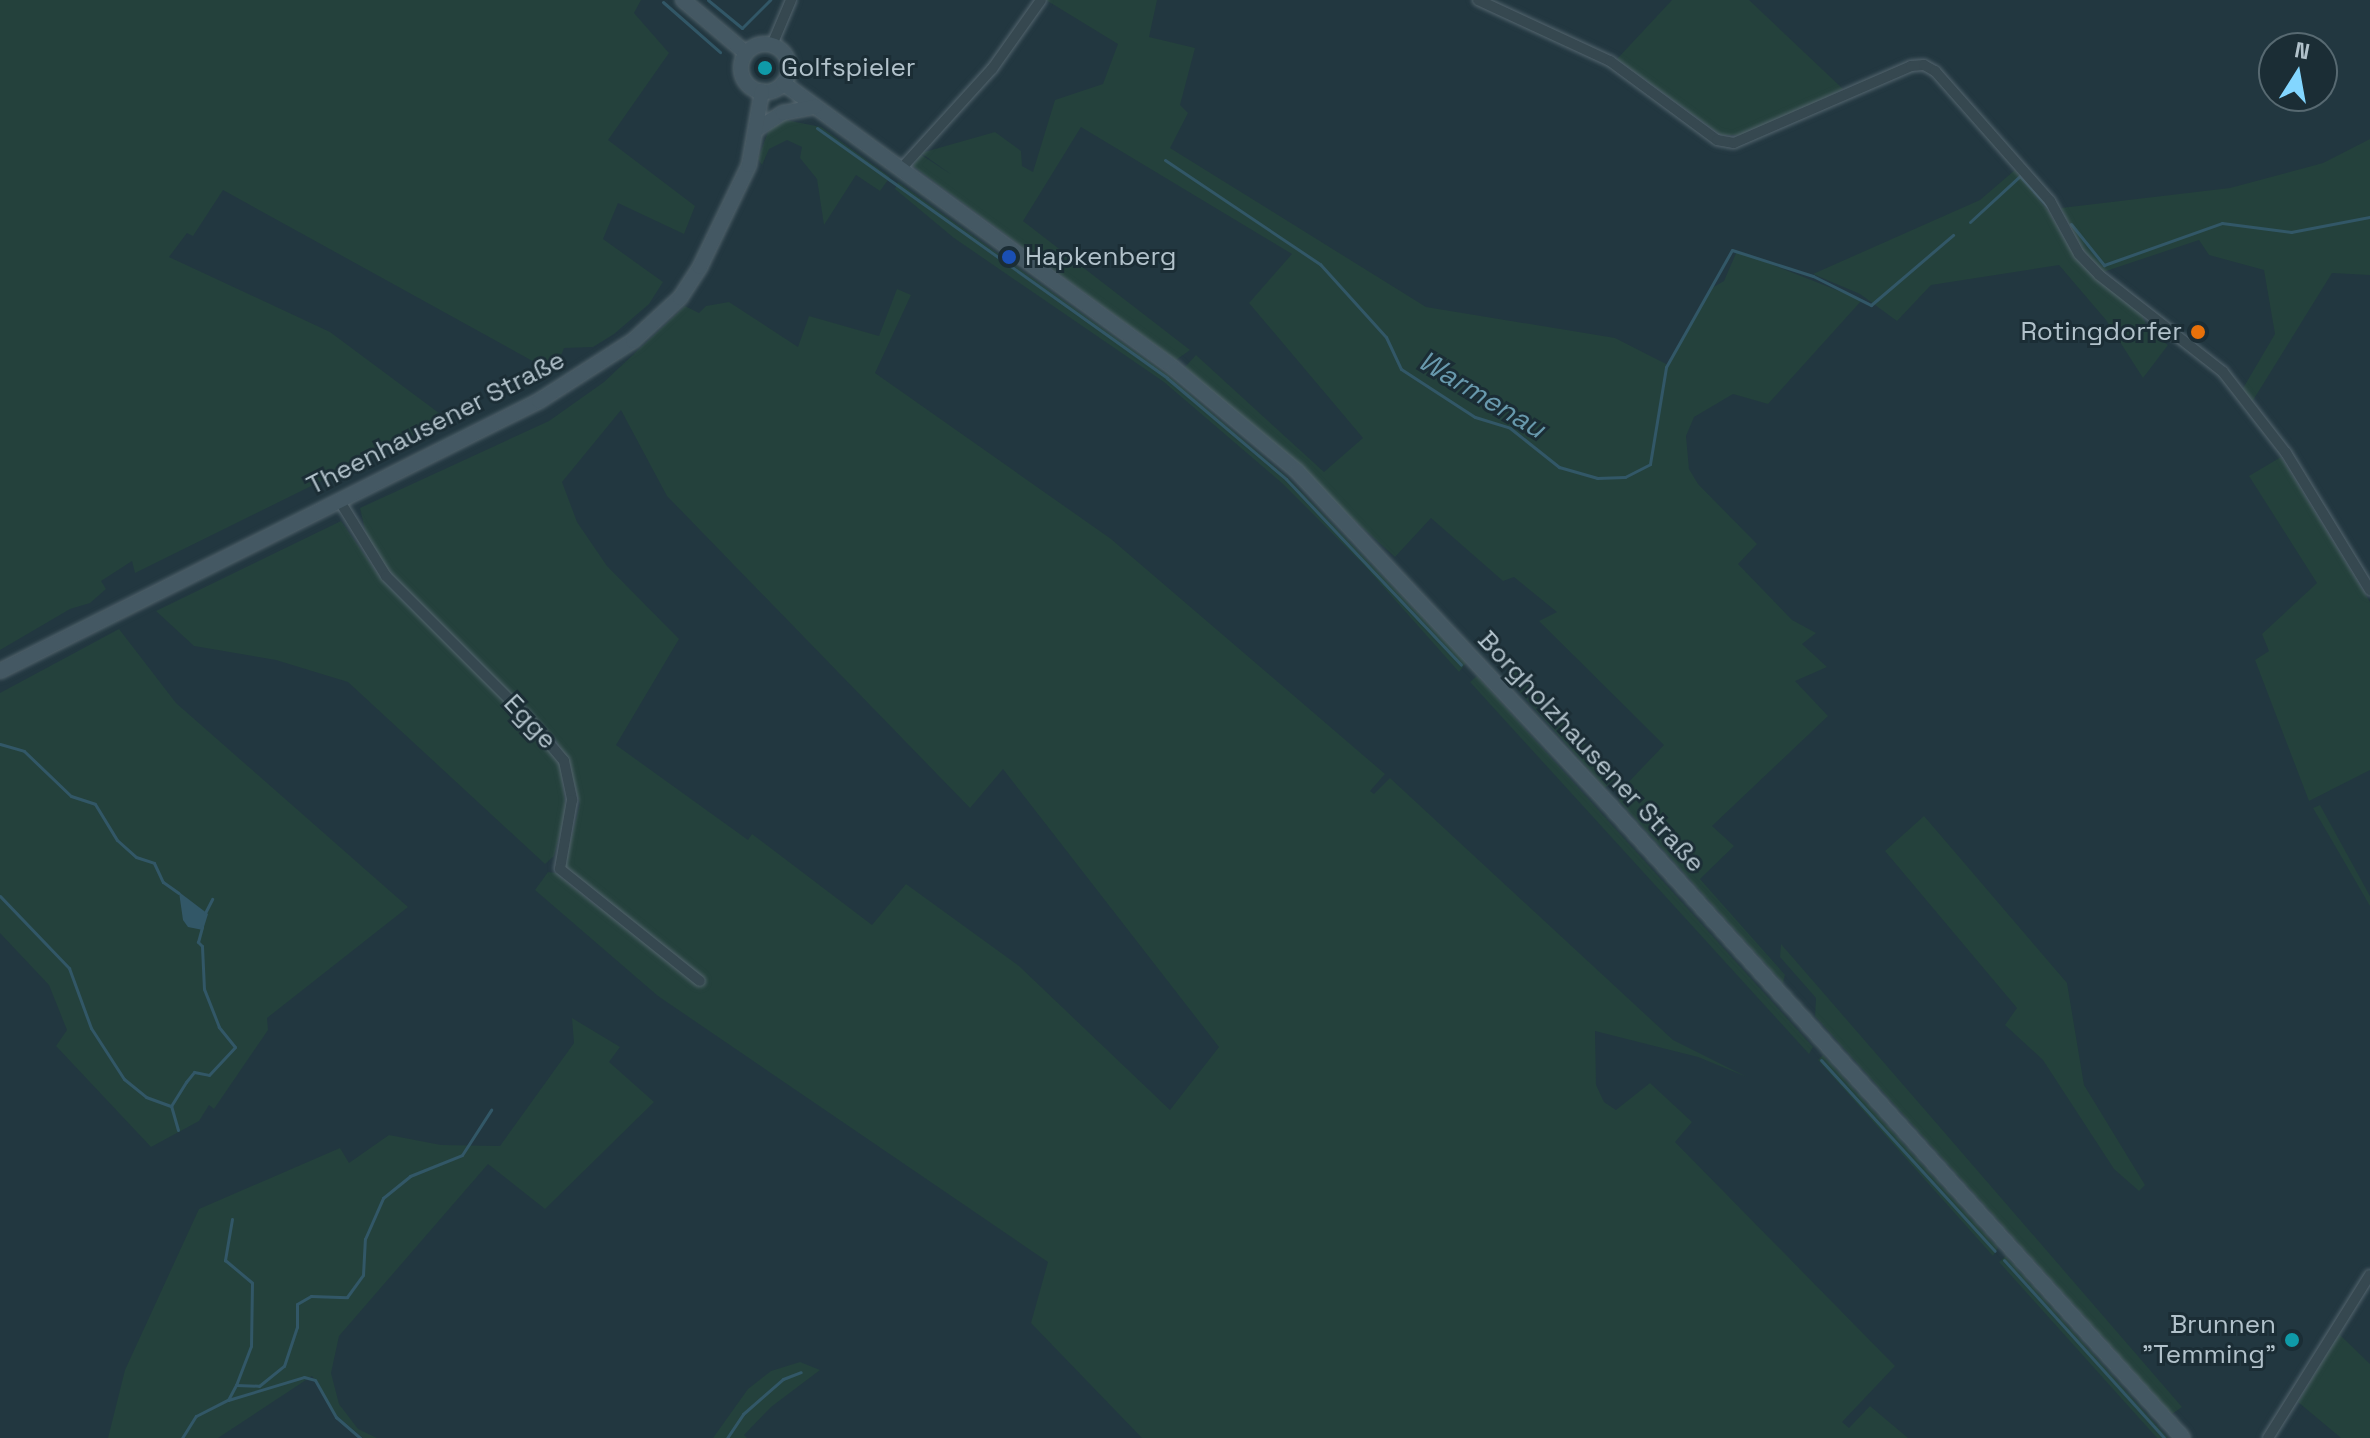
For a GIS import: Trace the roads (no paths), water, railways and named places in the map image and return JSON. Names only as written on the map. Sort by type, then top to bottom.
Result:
[{"type":"main road","points":[[683,0],[746,53]]},
{"type":"main road","points":[[758,45],[772,45],[788,61],[783,83],[762,91],[743,77],[746,53],[758,45]]},
{"type":"main road","name":"Borgholzhausener Straße","points":[[783,83],[1175,369],[1297,471],[1604,799],[2183,1438]]},
{"type":"main road","name":"Theenhausener Straße","points":[[0,671],[574,382],[654,324],[700,267],[743,182],[757,129],[762,91]]},
{"type":"main road","points":[[757,129],[783,113],[815,107]]},
{"type":"street","points":[[772,45],[791,0]]},
{"type":"street","points":[[900,170],[992,69],[1041,0]]},
{"type":"street","points":[[1478,0],[1610,61],[1717,140],[1734,143],[1911,66],[1935,71],[2050,201],[2079,254],[2099,275],[2223,372],[2286,453],[2370,590]]},
{"type":"street","name":"Egge","points":[[339,500],[386,576],[535,724],[564,761],[572,800],[560,869],[700,981]]},
{"type":"street","points":[[2268,1438],[2370,1275]]},
{"type":"water","points":[[179,892],[208,914],[203,930],[188,927],[183,920]]},
{"type":"waterway","points":[[708,0],[742,28],[770,0]]},
{"type":"waterway","points":[[663,2],[720,52]]},
{"type":"waterway","points":[[817,128],[1167,378],[1286,479],[1461,665]]},
{"type":"waterway","name":"Warmenau","points":[[1165,160],[1320,264],[1386,337],[1401,369],[1475,417],[1510,428],[1559,467],[1597,478],[1625,477],[1650,464],[1666,367],[1732,250],[1813,276],[1871,305],[1953,235]]},
{"type":"waterway","name":"Warmenau","points":[[1970,222],[2020,176],[2049,208]]},
{"type":"waterway","name":"Warmenau","points":[[2071,224],[2104,265],[2222,223],[2291,232],[2370,217]]},
{"type":"waterway","points":[[0,744],[24,751],[71,796],[95,804],[117,840],[136,857],[154,863],[163,882],[179,893]]},
{"type":"waterway","points":[[0,896],[69,968],[91,1028],[124,1079],[146,1097],[171,1106]]},
{"type":"waterway","points":[[205,913],[212,899]]},
{"type":"waterway","points":[[178,1130],[171,1106],[186,1082],[194,1072],[209,1075],[235,1047],[219,1027],[204,989],[202,946],[198,942],[202,927]]},
{"type":"waterway","points":[[1821,1060],[1995,1251]]},
{"type":"waterway","points":[[228,1400],[236,1385],[259,1386],[284,1366],[297,1327],[297,1304],[311,1296],[347,1297],[363,1275],[365,1239],[383,1198],[410,1176],[462,1155],[491,1110]]},
{"type":"waterway","points":[[232,1219],[225,1260],[252,1283],[251,1346],[236,1385]]},
{"type":"waterway","points":[[2004,1260],[2164,1438]]},
{"type":"waterway","points":[[727,1438],[743,1414],[783,1379],[801,1372]]},
{"type":"waterway","points":[[182,1438],[196,1416],[228,1400],[304,1377],[315,1380],[336,1417],[360,1438]]},
{"type":"place","name":"Golfspieler","points":[[765,68]]},
{"type":"place","name":"Hapkenberg","points":[[1009,257]]},
{"type":"place","name":"Rotingdorfer","points":[[2198,332]]},
{"type":"place","name":"Brunnen \"Temming\"","points":[[2292,1340]]}]
